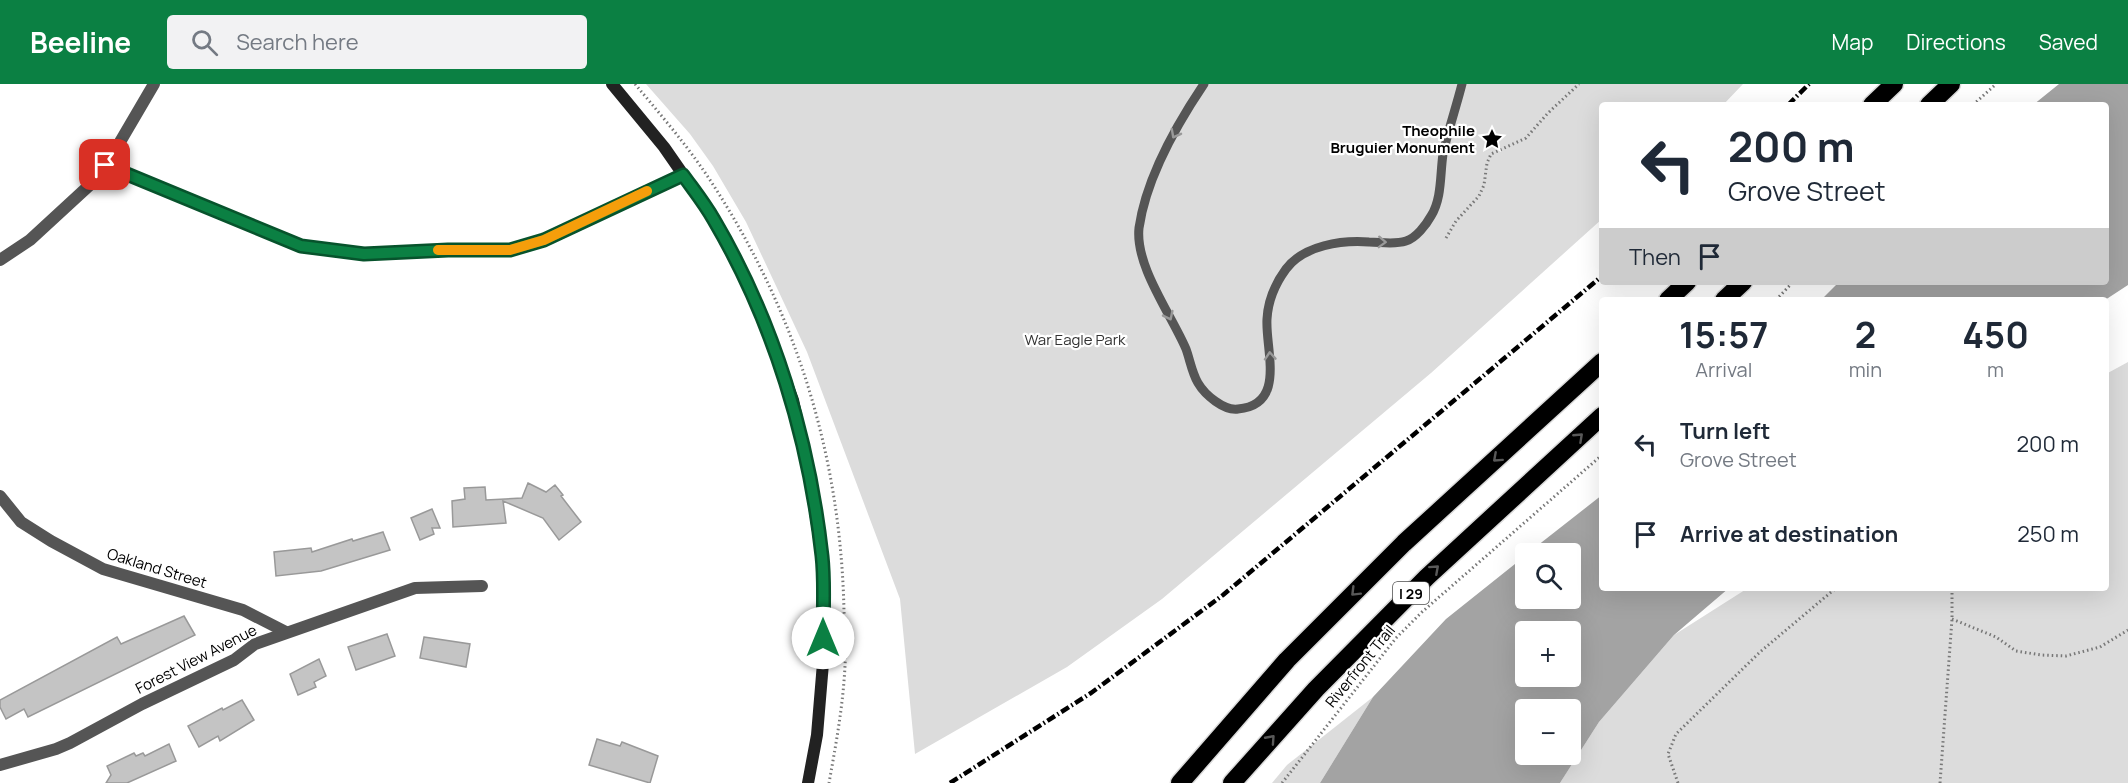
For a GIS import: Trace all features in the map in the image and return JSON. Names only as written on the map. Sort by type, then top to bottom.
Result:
[{"type":"highway","points":[[1875,102],[1894,84]]},
{"type":"highway","points":[[1932,102],[1951,84]]},
{"type":"highway","points":[[1671,297],[1684,285]]},
{"type":"highway","points":[[1727,297],[1740,285]]},
{"type":"highway","name":"I 29","points":[[1180,783],[1287,660],[1395,551],[1599,365]]},
{"type":"highway","name":"I 29","points":[[1232,783],[1316,689],[1427,577],[1599,419]]},
{"type":"main road","points":[[612,84],[664,147],[714,219],[756,301],[793,400],[811,485],[822,558],[823,663],[817,735],[808,783]]},
{"type":"street","points":[[0,260],[30,240],[93,182],[154,84]]},
{"type":"street","points":[[105,165],[301,246],[364,254],[510,250],[544,240],[683,175]]},
{"type":"street","name":"Oakland Street","points":[[0,496],[21,522],[51,542],[103,569],[243,610],[286,632]]},
{"type":"street","name":"Forest View Avenue","points":[[0,765],[70,743],[142,704],[234,660],[255,644],[286,632],[416,588],[482,586]]},
{"type":"lane","points":[[1204,84],[1171,141],[1154,178],[1144,205],[1139,231],[1144,266],[1185,348],[1198,384],[1215,402],[1236,410],[1255,405],[1267,393],[1271,376],[1267,321],[1269,305],[1276,283],[1289,265],[1311,250],[1336,243],[1407,241],[1423,228],[1433,214],[1443,155],[1462,84]]},
{"type":"path","points":[[1446,238],[1456,221],[1479,196],[1491,154],[1526,138],[1548,113],[1579,84]]},
{"type":"path","points":[[1976,102],[1996,84]]},
{"type":"path","points":[[1779,297],[1790,285]]},
{"type":"path","name":"Riverfront Trail","points":[[1282,783],[1396,638],[1599,458]]},
{"type":"path","points":[[1678,783],[1668,754],[1676,734],[1760,652],[1832,591]]},
{"type":"path","points":[[1940,783],[1952,591]]},
{"type":"path","points":[[1952,619],[1996,637],[2016,651],[2041,655],[2066,656],[2100,647],[2128,630]]},
{"type":"green space","name":"War Eagle Park","points":[[646,84],[1743,84],[1726,102],[1599,102],[1599,222],[1431,373],[1162,599],[1067,667],[915,754],[900,599],[807,352],[746,222],[713,166],[690,134]]},
{"type":"green space","points":[[2128,362],[2128,783],[1560,783],[1572,765],[1581,765],[1581,750],[1599,722],[1674,635],[1743,591],[2109,591],[2109,372]]},
{"type":"green space","points":[[1373,697],[1320,783],[1272,783],[1287,765]]},
{"type":"shaded area","points":[[2059,84],[2128,84],[2128,285],[2109,297],[1824,297],[1836,285],[2109,285],[2109,102],[2037,102]]},
{"type":"shaded area","points":[[1599,497],[1599,591],[1725,591],[1674,635],[1599,722],[1581,750],[1581,699],[1515,699],[1515,765],[1572,765],[1560,783],[1320,783],[1373,697],[1446,619],[1515,564],[1515,609],[1581,609],[1581,543],[1541,543]]},
{"type":"building","points":[[528,483],[546,492],[555,485],[581,522],[559,540],[543,518],[503,501],[506,523],[453,527],[452,501],[465,499],[464,488],[485,487],[486,500],[522,498]]},
{"type":"building","points":[[432,509],[440,528],[432,528],[434,534],[420,540],[411,518]]},
{"type":"building","points":[[383,532],[390,550],[321,571],[276,576],[274,552],[311,548],[312,552]]},
{"type":"building","points":[[184,616],[195,635],[28,717],[24,709],[6,719],[0,707],[0,700],[117,637],[121,644]]},
{"type":"building","points":[[387,634],[395,656],[356,670],[348,647]]},
{"type":"building","points":[[424,637],[470,644],[466,667],[420,658]]},
{"type":"building","points":[[319,659],[326,676],[314,682],[316,687],[298,695],[290,674]]},
{"type":"building","points":[[242,700],[254,720],[220,741],[218,736],[199,747],[188,726]]},
{"type":"building","points":[[597,739],[620,746],[622,742],[658,756],[650,783],[589,765]]},
{"type":"building","points":[[169,744],[176,761],[127,783],[106,783],[111,775],[107,766],[134,753],[136,756],[143,753],[145,756]]},
{"type":"railway","points":[[1791,102],[1809,84]]},
{"type":"railway","points":[[950,783],[1091,693],[1223,595],[1599,279]]},
{"type":"slow traffic","points":[[438,250],[510,250],[544,240],[647,191]]},
{"type":"place","name":"Theophile Bruguier Monument","points":[[1492,139]]},
{"type":"route","points":[[105,165],[301,246],[364,254],[510,250],[544,240],[683,175],[714,219],[756,301],[793,400],[811,485],[822,558],[823,638]]}]
